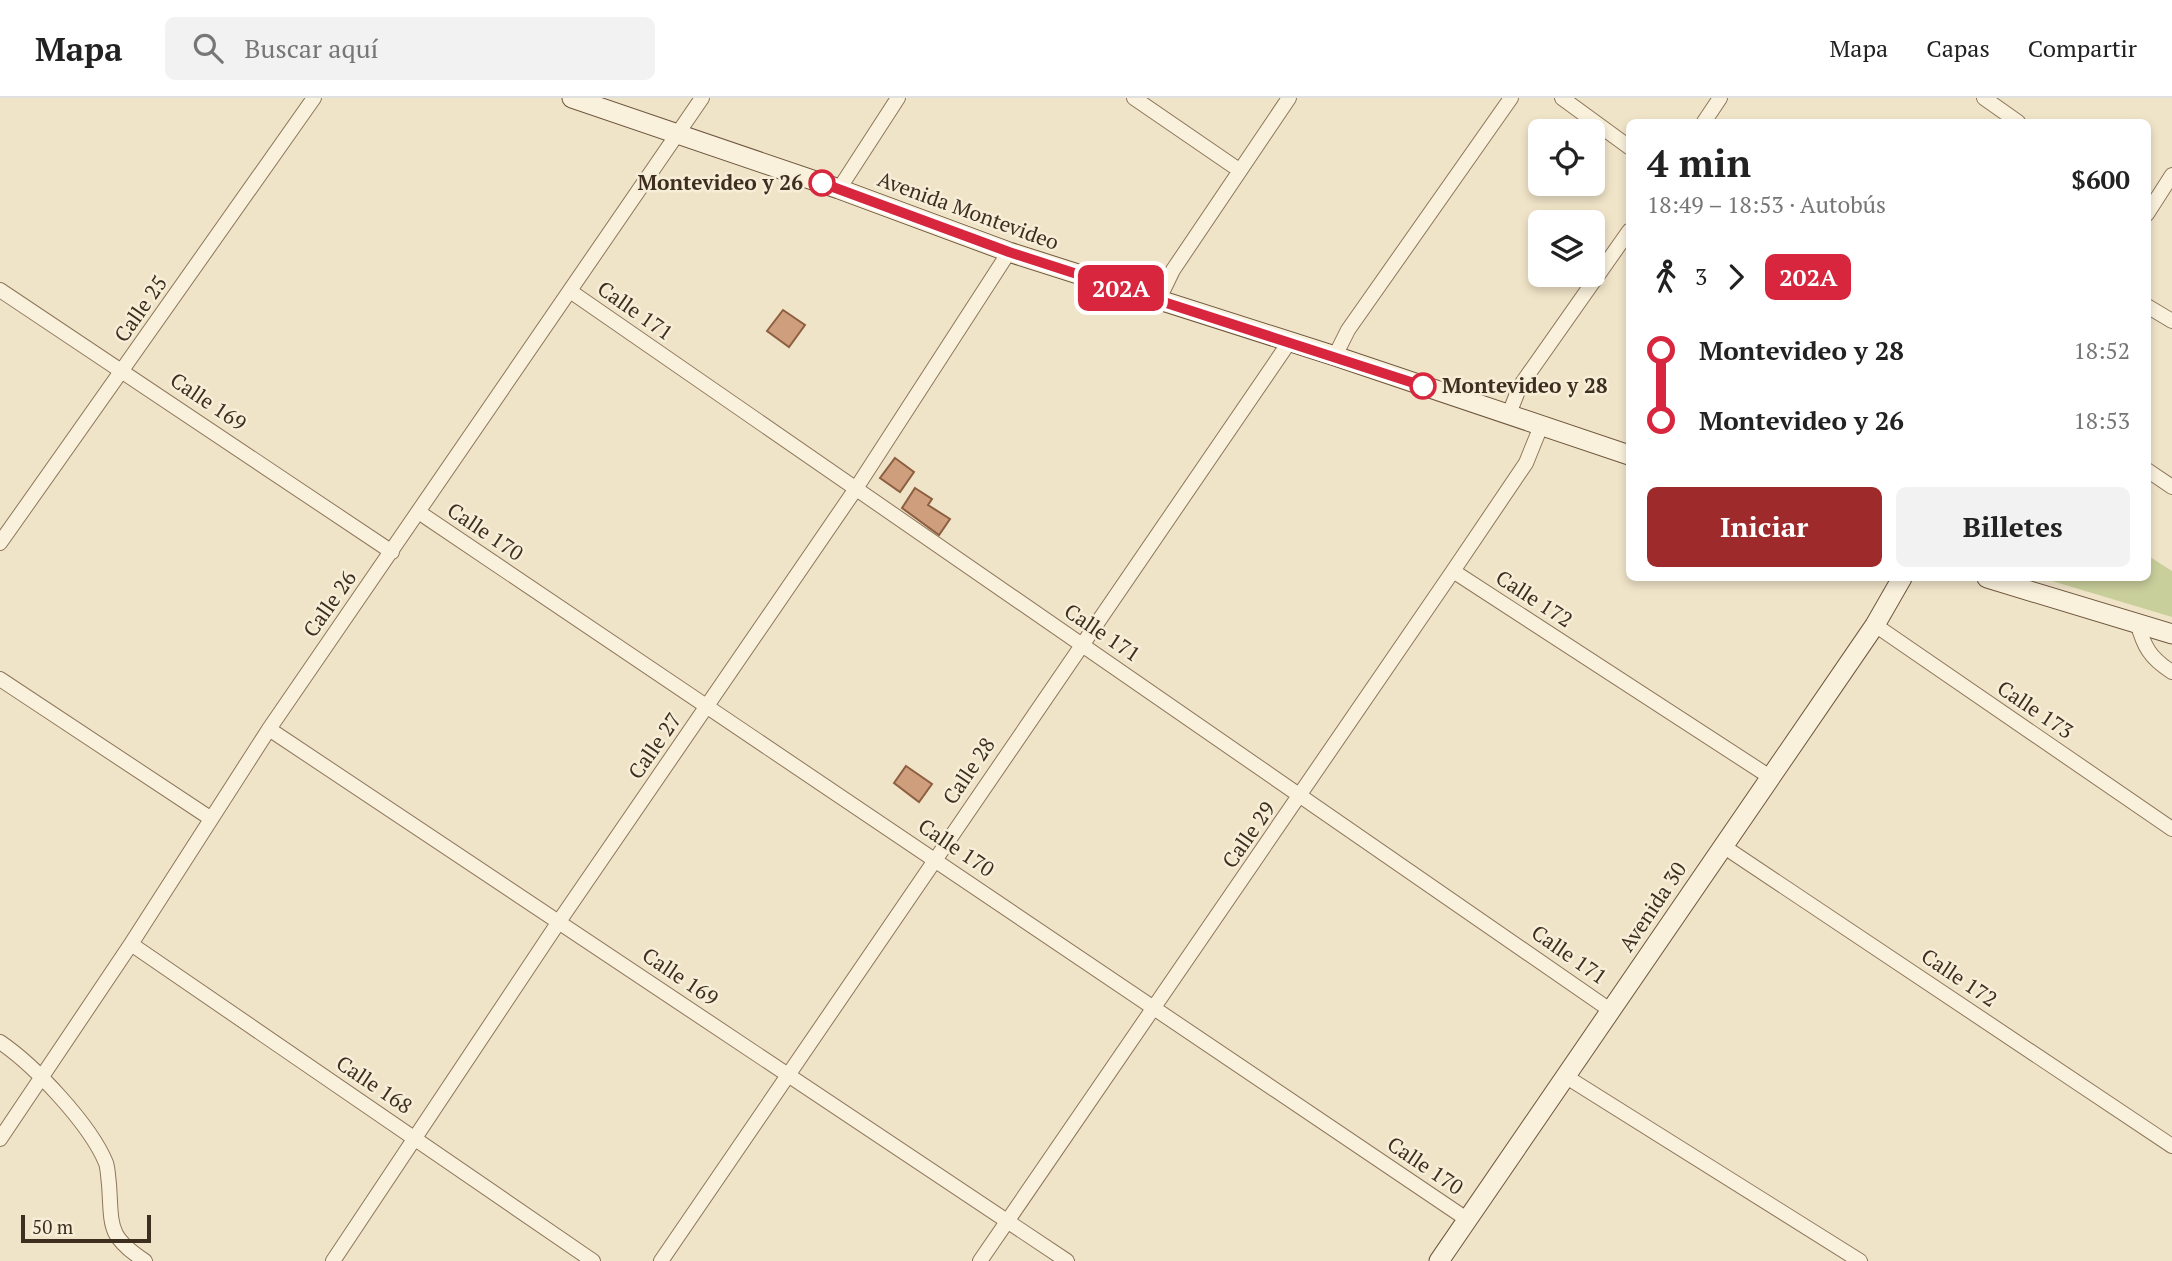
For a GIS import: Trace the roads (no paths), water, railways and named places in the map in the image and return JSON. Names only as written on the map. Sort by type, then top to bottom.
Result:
[{"type":"main road","name":"Avenida Montevideo","points":[[572,98],[839,189],[1009,252],[1290,341],[1626,454]]},
{"type":"main road","name":"Avenida 30","points":[[1439,1261],[1875,625],[1900,581]]},
{"type":"main road","points":[[1997,581],[2172,634]]},
{"type":"street","name":"Calle 25","points":[[0,542],[314,98]]},
{"type":"street","name":"Calle 26","points":[[0,1139],[131,944],[269,729],[420,513],[702,98]]},
{"type":"street","points":[[839,189],[898,98]]},
{"type":"street","points":[[1133,98],[1239,170]]},
{"type":"street","points":[[1159,299],[1173,270],[1289,98]]},
{"type":"street","points":[[1335,356],[1348,330],[1511,98]]},
{"type":"street","points":[[1562,98],[1626,146]]},
{"type":"street","points":[[1706,119],[1720,98]]},
{"type":"street","points":[[1984,98],[2014,119]]},
{"type":"street","points":[[2151,208],[2172,174]]},
{"type":"street","points":[[1509,414],[1520,386],[1626,235]]},
{"type":"street","name":"Calle 27","points":[[333,1261],[559,920],[855,490],[1009,252]]},
{"type":"street","name":"Calle 169","points":[[0,290],[392,552]]},
{"type":"street","name":"Calle 171","points":[[570,291],[855,490],[1302,794],[1610,1010]]},
{"type":"street","points":[[2151,308],[2172,321]]},
{"type":"street","name":"Calle 28","points":[[661,1261],[1290,341]]},
{"type":"street","name":"Calle 29","points":[[980,1261],[1453,572],[1526,463],[1541,426]]},
{"type":"street","points":[[2151,473],[2172,487]]},
{"type":"street","name":"Calle 170","points":[[420,513],[1468,1220]]},
{"type":"street","name":"Calle 172","points":[[1453,572],[1770,777]]},
{"type":"street","points":[[2137,622],[2145,649],[2153,659],[2172,672]]},
{"type":"street","name":"Calle 173","points":[[1875,625],[2172,829]]},
{"type":"street","points":[[0,679],[210,818]]},
{"type":"street","name":"Calle 169","points":[[269,729],[1067,1261]]},
{"type":"street","name":"Calle 172","points":[[1723,846],[2172,1146]]},
{"type":"street","name":"Calle 168","points":[[131,944],[593,1261]]},
{"type":"street","points":[[0,1042],[43,1076],[96,1145],[107,1165],[113,1231],[122,1246],[145,1261]]},
{"type":"street","points":[[1565,1076],[1860,1261]]},
{"type":"place","name":"Montevideo y 26","points":[[822,183]]},
{"type":"place","name":"Montevideo y 28","points":[[1423,386]]}]
